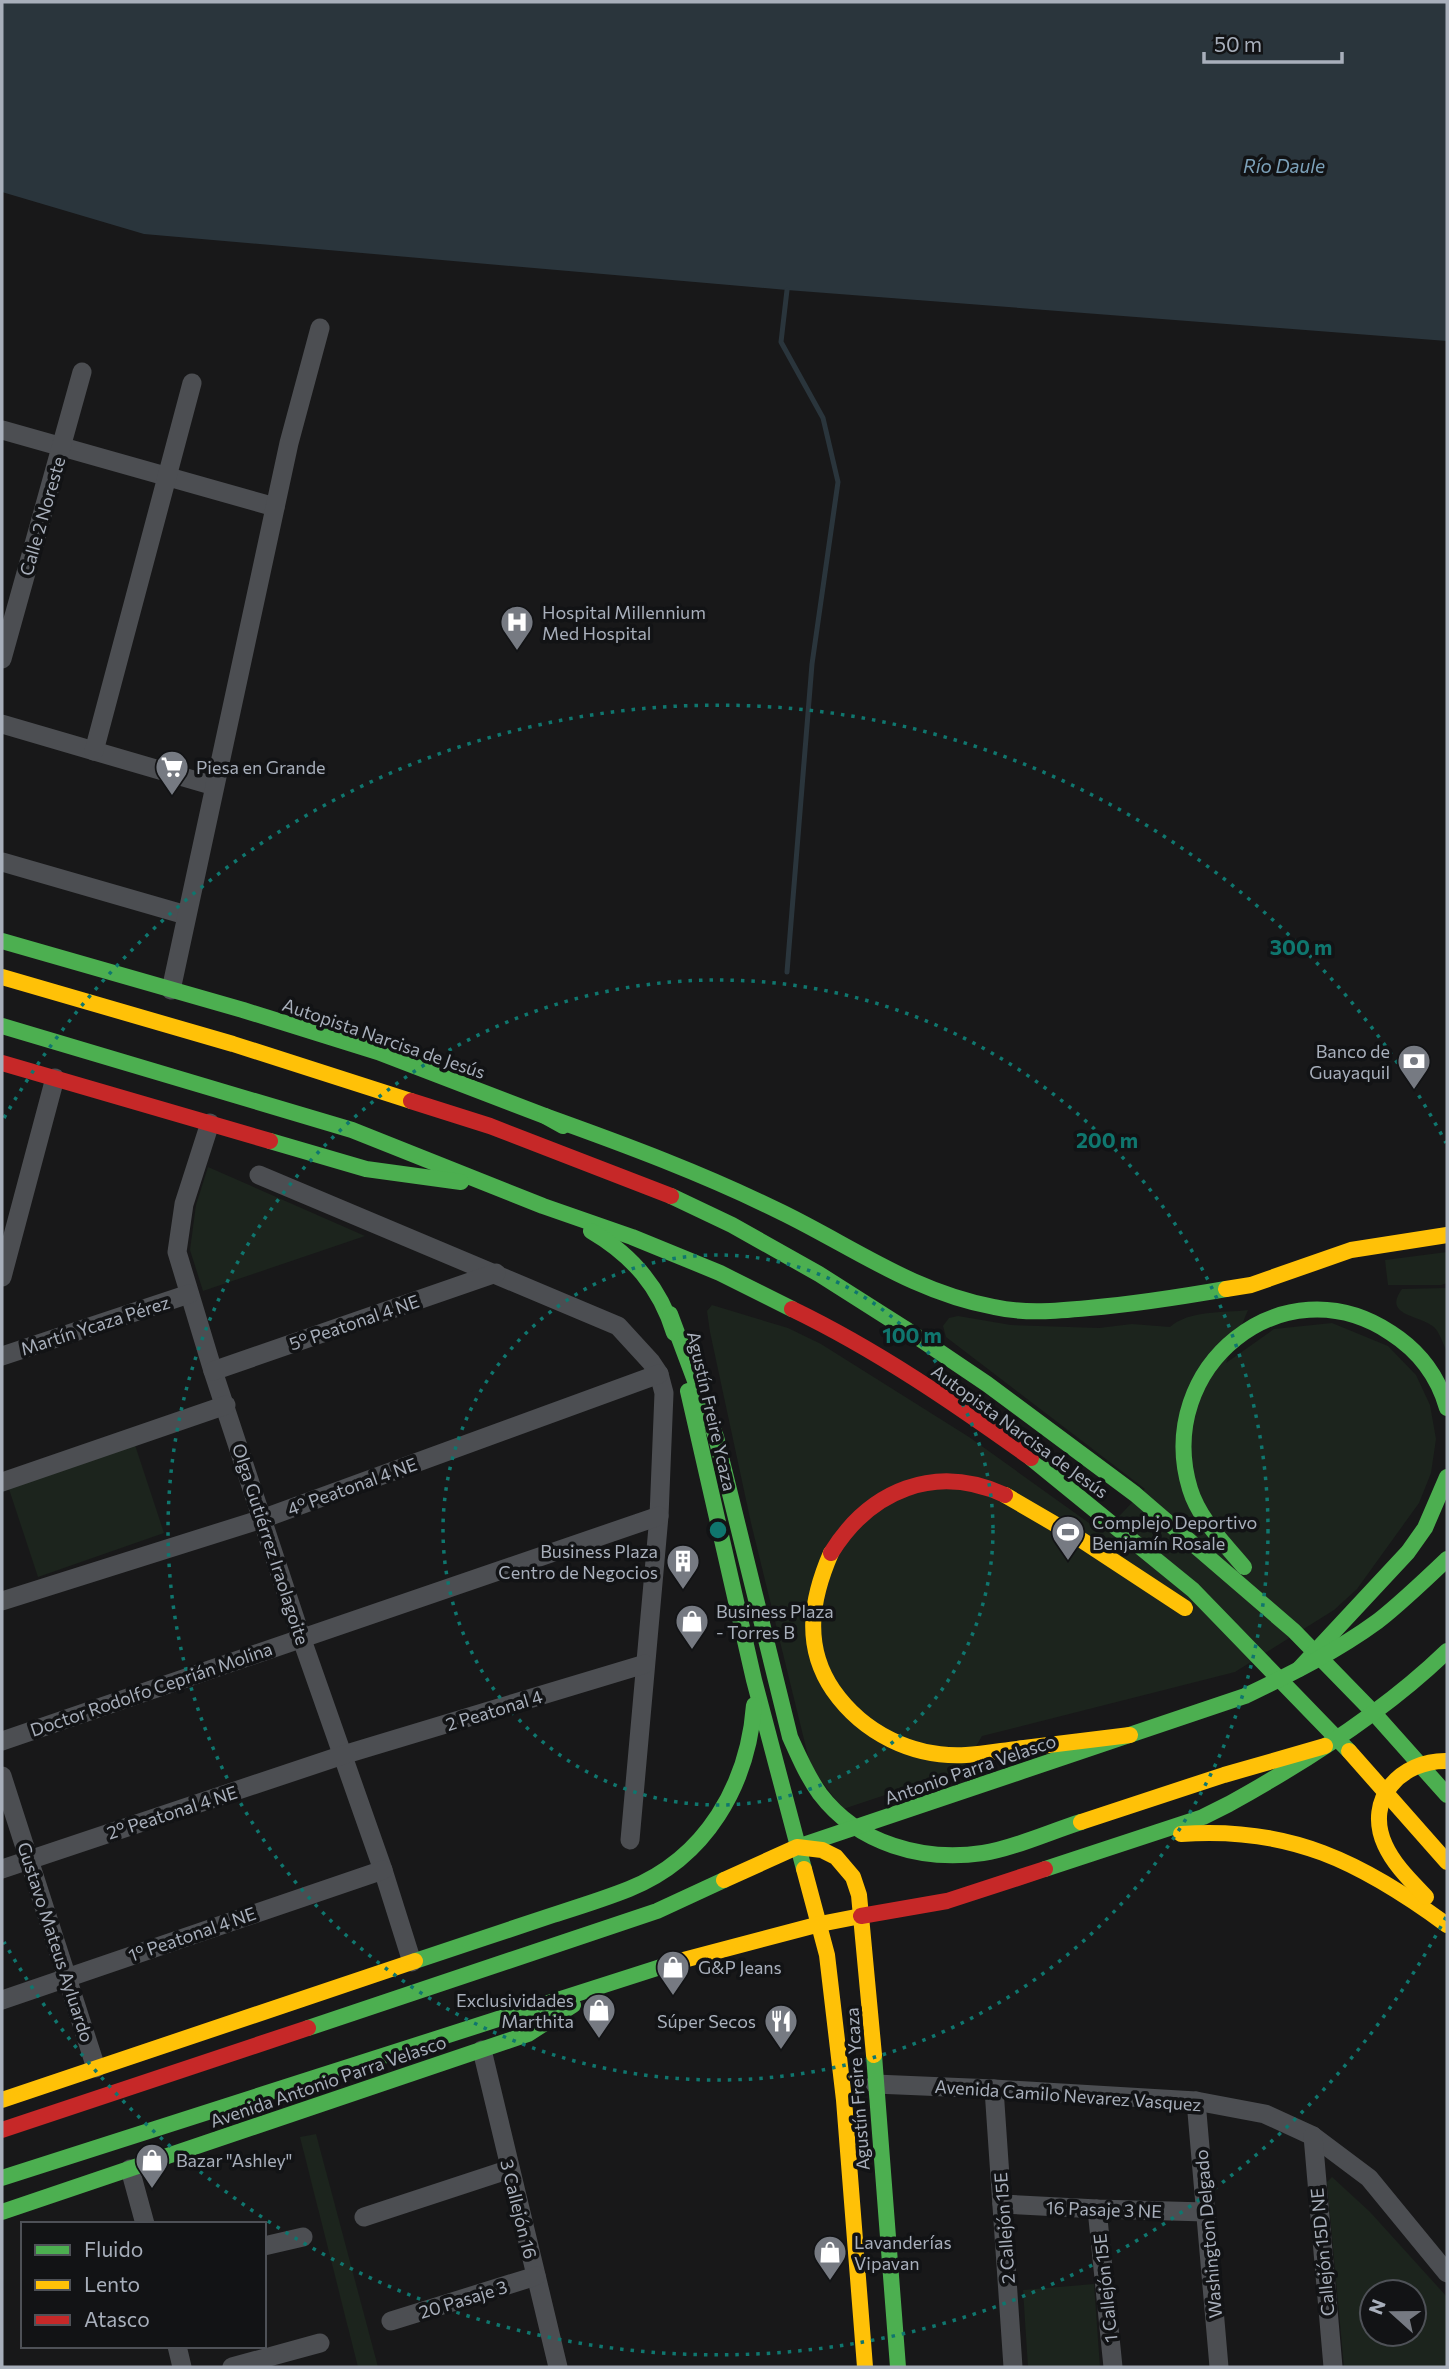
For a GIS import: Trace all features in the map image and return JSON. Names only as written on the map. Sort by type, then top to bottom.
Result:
[{"type":"main road","name":"Autopista Narcisa de Jesús","points":[[2,941],[378,1052],[545,1116],[657,1177],[904,1328],[1068,1443],[1135,1494],[1294,1631],[1373,1712],[1447,1795]]},
{"type":"main road","name":"Autopista Narcisa de Jesús","points":[[2,977],[233,1044],[491,1126],[652,1187],[732,1225]]},
{"type":"main road","name":"Autopista Narcisa de Jesús","points":[[2,1026],[352,1130],[720,1273],[805,1315],[888,1361],[967,1412],[1044,1467],[1193,1590],[1363,1767],[1447,1863]]},
{"type":"main road","name":"Autopista Narcisa de Jesús","points":[[2,1063],[366,1169],[508,1191]]},
{"type":"main road","points":[[545,1116],[656,1155],[729,1186],[798,1220],[882,1267],[943,1295],[996,1308],[1043,1312],[1168,1299],[1251,1285],[1350,1250],[1447,1235]]},
{"type":"main road","name":"Agustín Freire Ycaza","points":[[543,1206],[603,1237],[635,1264],[656,1288],[670,1314],[754,1680],[820,1924],[831,1983],[844,2100],[865,2367]]},
{"type":"main road","points":[[1294,1631],[1203,1515],[1190,1489],[1184,1464],[1183,1441],[1185,1418],[1199,1379],[1213,1359],[1241,1334],[1271,1318],[1315,1308],[1338,1310],[1385,1328],[1405,1342],[1422,1358],[1435,1377],[1447,1408]]},
{"type":"main road","points":[[670,1314],[716,1437],[790,1737],[798,1759],[820,1797],[862,1832],[897,1849],[919,1855],[962,1857],[986,1853],[1325,1746]]},
{"type":"main road","points":[[1298,1670],[1408,1552],[1425,1528],[1447,1477]]},
{"type":"main road","points":[[1130,1735],[964,1755],[938,1754],[915,1749],[873,1730],[839,1701],[826,1682],[813,1635],[812,1611],[817,1585],[826,1560],[840,1537],[869,1508],[909,1486],[928,1482],[973,1483],[998,1491],[1043,1516],[1255,1654]]},
{"type":"main road","name":"Antonio Parra Velasco","points":[[657,1910],[797,1847],[1245,1696],[1298,1670],[1353,1638],[1421,1584],[1447,1559]]},
{"type":"main road","points":[[861,1916],[947,1901],[1203,1817],[1234,1802],[1366,1720],[1407,1688],[1447,1651]]},
{"type":"main road","points":[[2,2100],[630,1889],[680,1859],[699,1842],[723,1809],[739,1779],[750,1748],[754,1720],[754,1680]]},
{"type":"main road","points":[[1447,1761],[1412,1765],[1400,1774],[1381,1801],[1378,1822],[1383,1842],[1394,1859],[1447,1924]]},
{"type":"main road","points":[[1122,1843],[1192,1832],[1264,1835],[1298,1844],[1361,1869],[1410,1896],[1447,1924]]},
{"type":"main road","name":"Agustín Freire Ycaza","points":[[797,1847],[822,1850],[843,1863],[853,1877],[861,1916],[898,2367]]},
{"type":"main road","points":[[552,1915],[657,1910]]},
{"type":"main road","points":[[2,2130],[657,1910]]},
{"type":"main road","name":"Avenida Antonio Parra Velasco","points":[[2,2178],[658,1967],[820,1924],[861,1916]]},
{"type":"main road","name":"Avenida Antonio Parra Velasco","points":[[2,2212],[528,2035],[594,1993],[658,1967]]},
{"type":"street","points":[[171,990],[289,443],[320,327]]},
{"type":"street","name":"Calle 2 Noreste","points":[[2,659],[82,372]]},
{"type":"street","points":[[94,751],[192,383]]},
{"type":"street","points":[[2,430],[275,507]]},
{"type":"street","points":[[2,724],[214,786]]},
{"type":"street","points":[[2,862],[186,915]]},
{"type":"street","points":[[2,1277],[55,1078]]},
{"type":"street","name":"Olga Gutiérrez Iraolagoite","points":[[210,1123],[184,1204],[177,1252],[300,1637],[383,1870],[412,1962]]},
{"type":"street","points":[[259,1175],[618,1326],[659,1374],[664,1393],[659,1516],[630,1840]]},
{"type":"street","name":"5º Peatonal 4 NE","points":[[213,1371],[496,1273]]},
{"type":"street","name":"Martín Ycaza Pérez","points":[[2,1356],[189,1294]]},
{"type":"street","name":"4º Peatonal 4 NE","points":[[2,1601],[262,1519],[659,1374]]},
{"type":"street","points":[[2,1482],[226,1405]]},
{"type":"street","name":"Doctor Rodolfo Ceprián Molina","points":[[2,1741],[659,1516]]},
{"type":"street","name":"2 Peatonal 4","points":[[343,1755],[645,1664]]},
{"type":"street","name":"2º Peatonal 4 NE","points":[[2,1870],[343,1755]]},
{"type":"street","name":"Gustavo Mateus Ayluardo","points":[[2,1776],[96,2068]]},
{"type":"street","name":"1º Peatonal 4 NE","points":[[2,2000],[383,1870]]},
{"type":"street","name":"3 Callejón 16","points":[[482,2050],[558,2367]]},
{"type":"street","name":"Avenida Camilo Nevarez Vasquez","points":[[875,2084],[1196,2101],[1265,2114],[1313,2136],[1369,2178],[1447,2273]]},
{"type":"street","name":"2 Callejón 15E","points":[[994,2089],[1013,2367]]},
{"type":"street","name":"Washington Delgado","points":[[1196,2101],[1219,2367]]},
{"type":"street","name":"Callejón 15D NE","points":[[1313,2136],[1333,2367]]},
{"type":"street","points":[[130,2168],[144,2222]]},
{"type":"street","points":[[364,2217],[510,2169]]},
{"type":"street","name":"16 Pasaje 3 NE","points":[[1002,2204],[1206,2212]]},
{"type":"street","name":"1 Callejón 15E","points":[[1097,2209],[1113,2367]]},
{"type":"street","points":[[266,2246],[303,2237]]},
{"type":"street","name":"20 Pasaje 3","points":[[391,2321],[536,2276]]},
{"type":"street","points":[[232,2367],[320,2343]]},
{"type":"street","points":[[177,2348],[182,2367]]},
{"type":"shaded area","points":[[208,1167],[365,1236],[203,1291],[190,1250],[196,1205]]},
{"type":"shaded area","points":[[1447,1252],[1447,1283],[1388,1285],[1385,1260]]},
{"type":"shaded area","points":[[1447,1288],[1447,1352],[1434,1327],[1405,1314],[1397,1305],[1397,1298],[1402,1289]]},
{"type":"shaded area","name":"Complejo Deportivo Benjamín Rosale","points":[[712,1305],[788,1328],[821,1344],[969,1437],[1103,1533],[1145,1489],[946,1337],[943,1326],[949,1318],[958,1316],[1011,1325],[1099,1328],[1132,1324],[1170,1327],[1196,1315],[1248,1310],[1226,1363],[1274,1329],[1332,1323],[1388,1346],[1416,1375],[1430,1405],[1436,1439],[1431,1473],[1419,1503],[1357,1589],[1334,1610],[1235,1672],[982,1736],[963,1769],[843,1809],[811,1768],[751,1523],[710,1332],[707,1311]]},
{"type":"shaded area","points":[[134,1442],[164,1533],[38,1577],[8,1486]]},
{"type":"shaded area","points":[[316,2134],[378,2367],[358,2367],[300,2137]]},
{"type":"shaded area","points":[[1332,2177],[1370,2212],[1447,2297],[1447,2367],[1344,2367],[1327,2182]]},
{"type":"shaded area","points":[[1094,2284],[1100,2367],[1028,2367],[1023,2290]]},
{"type":"water","name":"Río Daule","points":[[2,2],[1447,2],[1447,341],[787,290],[144,234],[2,192]]},
{"type":"waterway","points":[[787,290],[781,342],[823,418],[838,482],[812,664],[787,972]]},
{"type":"traffic: fast","points":[[2,941],[378,1052],[545,1116],[563,1126]]},
{"type":"traffic: fast","points":[[2,1026],[352,1130],[543,1206],[632,1237],[720,1273],[792,1309]]},
{"type":"traffic: fast","points":[[545,1116],[723,1185],[781,1212],[910,1280],[965,1300],[1006,1309],[1053,1311],[1226,1289]]},
{"type":"traffic: fast","points":[[270,1141],[366,1169],[461,1182]]},
{"type":"traffic: fast","points":[[671,1196],[732,1225],[819,1274],[904,1328],[987,1384],[1135,1494],[1294,1631],[1373,1712],[1447,1795]]},
{"type":"traffic: fast","points":[[591,1231],[606,1240],[643,1274],[661,1301],[674,1333]]},
{"type":"traffic: fast","points":[[1244,1567],[1213,1530],[1194,1500],[1184,1444],[1191,1403],[1209,1367],[1236,1338],[1270,1319],[1309,1310],[1350,1314],[1391,1333],[1419,1356],[1433,1375],[1447,1408]]},
{"type":"traffic: fast","points":[[670,1314],[716,1437],[790,1737],[820,1794],[853,1826],[872,1837],[893,1846],[938,1855],[994,1851],[1081,1822]]},
{"type":"traffic: fast","points":[[688,1391],[754,1680],[804,1869]]},
{"type":"traffic: fast","points":[[1031,1458],[1193,1590],[1349,1751]]},
{"type":"traffic: fast","points":[[1299,1669],[1408,1552],[1425,1528],[1447,1477]]},
{"type":"traffic: fast","points":[[797,1847],[1245,1696],[1313,1662],[1362,1632],[1396,1606],[1447,1559]]},
{"type":"traffic: fast","points":[[1045,1869],[1203,1817],[1229,1804],[1343,1735],[1397,1695],[1447,1651]]},
{"type":"traffic: fast","points":[[415,1961],[620,1893],[656,1875],[680,1858],[701,1838],[732,1790],[743,1763],[754,1705]]},
{"type":"traffic: fast","points":[[308,2028],[657,1911],[724,1880]]},
{"type":"traffic: fast","points":[[2,2178],[676,1962]]},
{"type":"traffic: fast","points":[[2,2212],[528,2034],[573,2005]]},
{"type":"traffic: fast","points":[[874,2055],[898,2367]]},
{"type":"traffic: slow","points":[[2,977],[233,1044],[411,1101]]},
{"type":"traffic: slow","points":[[1226,1289],[1251,1285],[1351,1250],[1447,1235]]},
{"type":"traffic: slow","points":[[1005,1495],[1077,1537],[1185,1608]]},
{"type":"traffic: slow","points":[[831,1553],[815,1605],[813,1622],[817,1656],[833,1690],[859,1719],[874,1730],[909,1747],[946,1755],[980,1754],[1130,1735]]},
{"type":"traffic: slow","points":[[1081,1822],[1224,1775],[1325,1746]]},
{"type":"traffic: slow","points":[[1349,1751],[1447,1862]]},
{"type":"traffic: slow","points":[[1426,1897],[1403,1872],[1385,1845],[1379,1812],[1391,1785],[1402,1775],[1430,1762],[1447,1761]]},
{"type":"traffic: slow","points":[[1181,1834],[1256,1836],[1323,1853],[1384,1883],[1447,1925]]},
{"type":"traffic: slow","points":[[724,1880],[797,1847],[822,1850],[836,1857],[853,1877],[859,1895],[874,2055]]},
{"type":"traffic: slow","points":[[804,1869],[827,1955],[844,2100],[865,2367]]},
{"type":"traffic: slow","points":[[676,1962],[820,1924],[861,1916]]},
{"type":"traffic: slow","points":[[2,2100],[415,1961]]},
{"type":"traffic: jam","points":[[2,1063],[270,1141]]},
{"type":"traffic: jam","points":[[411,1101],[490,1126],[671,1196]]},
{"type":"traffic: jam","points":[[792,1309],[914,1378],[1031,1458]]},
{"type":"traffic: jam","points":[[831,1553],[865,1513],[906,1488],[929,1483],[954,1482],[979,1486],[1005,1495]]},
{"type":"traffic: jam","points":[[861,1916],[947,1901],[1045,1869]]},
{"type":"traffic: jam","points":[[2,2130],[308,2028]]},
{"type":"place","name":"Hospital Millennium Med Hospital","points":[[517,652]]},
{"type":"place","name":"Piesa en Grande","points":[[172,797]]},
{"type":"place","name":"Banco de Guayaquil","points":[[1414,1091]]},
{"type":"place","name":"Complejo Deportivo Benjamín Rosale","points":[[1068,1562]]},
{"type":"place","name":"Business Plaza Centro de Negocios","points":[[683,1591]]},
{"type":"place","name":"Business Plaza - Torres B","points":[[692,1651]]},
{"type":"place","name":"G&P Jeans","points":[[673,1997]]},
{"type":"place","name":"Exclusividades Marthita","points":[[599,2040]]},
{"type":"place","name":"Súper Secos","points":[[781,2051]]},
{"type":"place","name":"Bazar \"Ashley\"","points":[[152,2190]]},
{"type":"place","name":"Lavanderías Vipavan","points":[[830,2282]]}]
